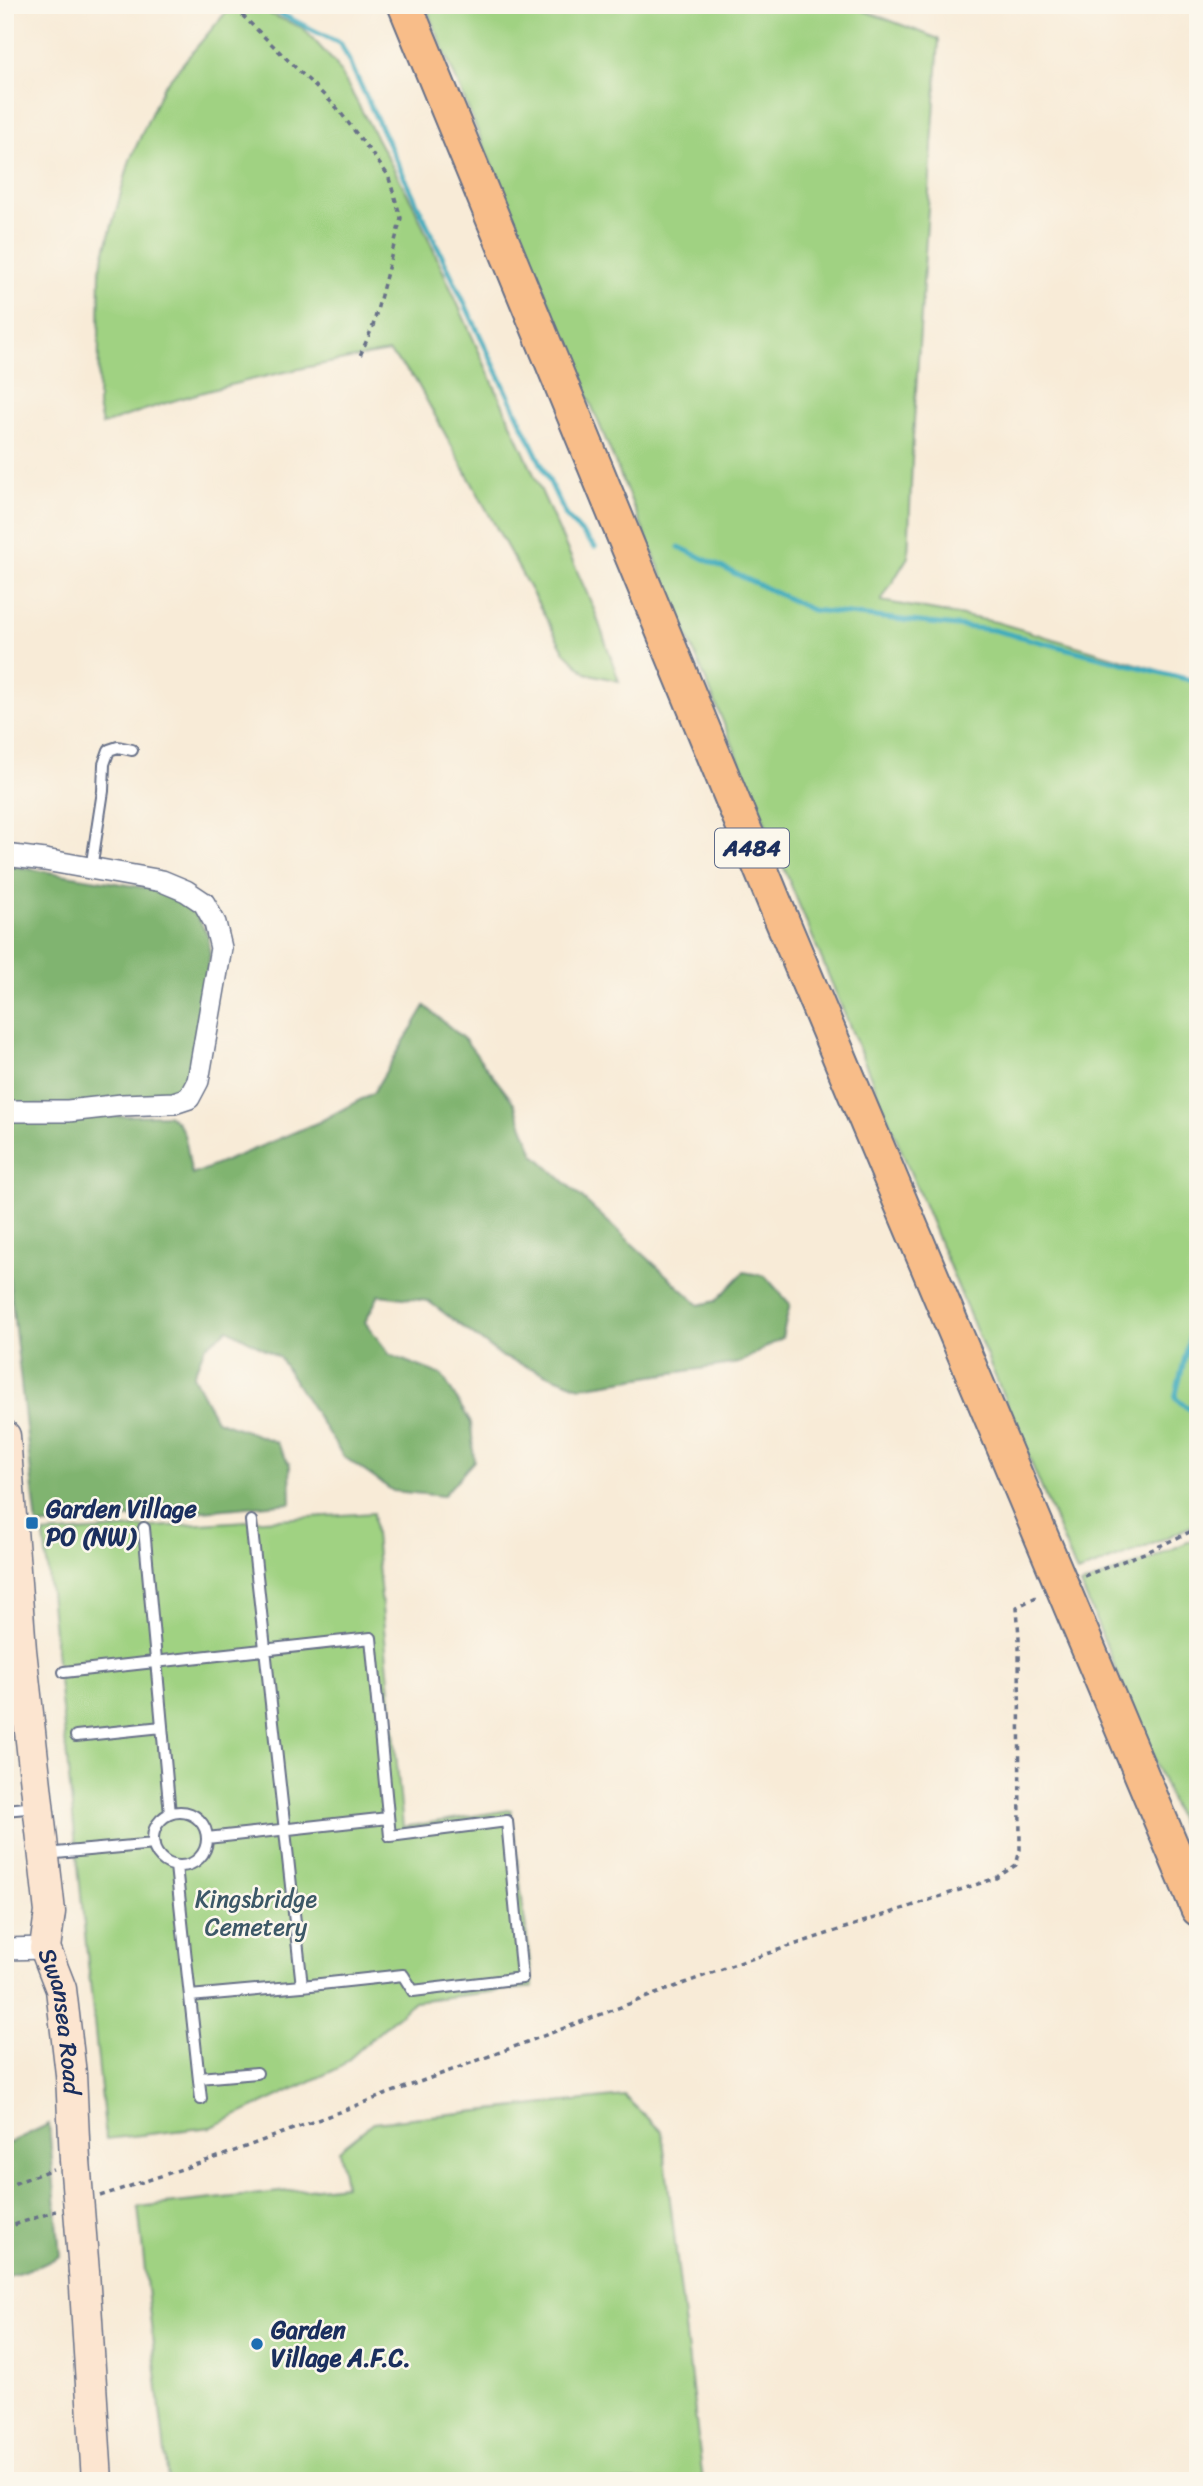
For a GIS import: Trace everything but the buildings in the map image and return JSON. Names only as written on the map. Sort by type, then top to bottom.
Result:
[{"type":"main road","name":"A484","points":[[405,5],[771,892],[1198,1909]]},
{"type":"main road","name":"Swansea Road","points":[[5,1436],[21,1650],[50,1912],[45,1948],[61,1989],[71,2074],[84,2272],[92,2476]]},
{"type":"street","points":[[5,855],[162,881],[186,891],[204,903],[215,923],[221,948],[198,1081],[189,1098],[174,1104],[122,1105],[68,1111],[5,1111]]},
{"type":"street","points":[[5,1949],[45,1948]]},
{"type":"lane","points":[[91,869],[103,791],[104,764],[109,750],[118,747],[132,750]]},
{"type":"lane","points":[[251,1521],[302,1986]]},
{"type":"lane","points":[[144,1528],[170,1814]]},
{"type":"lane","points":[[64,1672],[371,1638],[390,1836],[507,1821],[522,1978],[413,1991],[403,1975],[190,1996]]},
{"type":"lane","points":[[76,1736],[163,1727]]},
{"type":"lane","points":[[5,1810],[39,1806]]},
{"type":"lane","points":[[187,1812],[196,1816],[203,1824],[207,1838],[206,1850],[202,1856],[185,1866],[176,1866],[161,1858],[154,1844],[156,1828],[161,1820],[170,1814],[187,1812]]},
{"type":"lane","points":[[207,1838],[388,1818]]},
{"type":"lane","points":[[45,1854],[154,1844]]},
{"type":"lane","points":[[176,1866],[201,2099]]},
{"type":"lane","points":[[199,2078],[257,2073]]},
{"type":"path","points":[[241,5],[243,16],[337,108],[387,175],[401,218],[373,326],[359,358]]},
{"type":"path","points":[[1083,1577],[1198,1528]]},
{"type":"path","points":[[94,2198],[221,2156],[736,1964],[996,1878],[1016,1865],[1020,1850],[1017,1607],[1038,1596]]},
{"type":"path","points":[[5,2187],[75,2160]]},
{"type":"path","points":[[5,2228],[56,2211]]},
{"type":"green space","points":[[232,5],[249,5],[303,28],[336,64],[413,204],[594,609],[619,681],[586,673],[564,651],[415,379],[389,352],[244,381],[172,401],[102,425],[98,406],[100,269],[130,160],[163,87]]},
{"type":"green space","points":[[425,5],[849,5],[939,39],[913,437],[908,557],[881,601],[996,622],[1198,682],[1198,1523],[1148,1546],[1077,1573]]},
{"type":"green space","points":[[5,865],[153,889],[185,905],[196,915],[208,935],[210,955],[188,1074],[182,1089],[171,1098],[5,1107]]},
{"type":"green space","points":[[425,1006],[465,1040],[514,1103],[534,1154],[699,1305],[716,1301],[744,1272],[765,1276],[790,1304],[782,1338],[739,1363],[580,1387],[503,1357],[428,1301],[379,1295],[365,1322],[390,1355],[442,1375],[471,1423],[474,1461],[443,1496],[393,1491],[343,1456],[279,1357],[228,1329],[205,1347],[193,1376],[216,1420],[276,1442],[290,1465],[291,1503],[37,1526],[5,1240],[5,1118],[167,1115],[180,1126],[183,1133],[192,1175],[319,1122],[373,1093]]},
{"type":"green space","name":"Kingsbridge Cemetery","points":[[373,1513],[403,1827],[511,1810],[533,1987],[414,2001],[339,2068],[212,2127],[106,2139],[44,1534]]},
{"type":"green space","points":[[1198,1537],[1198,1866],[1081,1585],[1151,1559]]},
{"type":"green space","points":[[624,2096],[662,2132],[703,2481],[168,2481],[138,2207],[345,2185],[339,2150],[374,2122]]},
{"type":"green space","points":[[49,2124],[60,2256],[5,2277],[5,2145]]},
{"type":"waterway","points":[[263,5],[341,44],[566,516],[595,547]]},
{"type":"waterway","points":[[679,547],[812,610],[993,630],[1198,682]]},
{"type":"waterway","points":[[1198,1303],[1175,1398],[1198,1416]]},
{"type":"place","name":"Garden Village PO (NW)","points":[[32,1523]]},
{"type":"place","name":"Garden Village A.F.C.","points":[[257,2344]]}]
